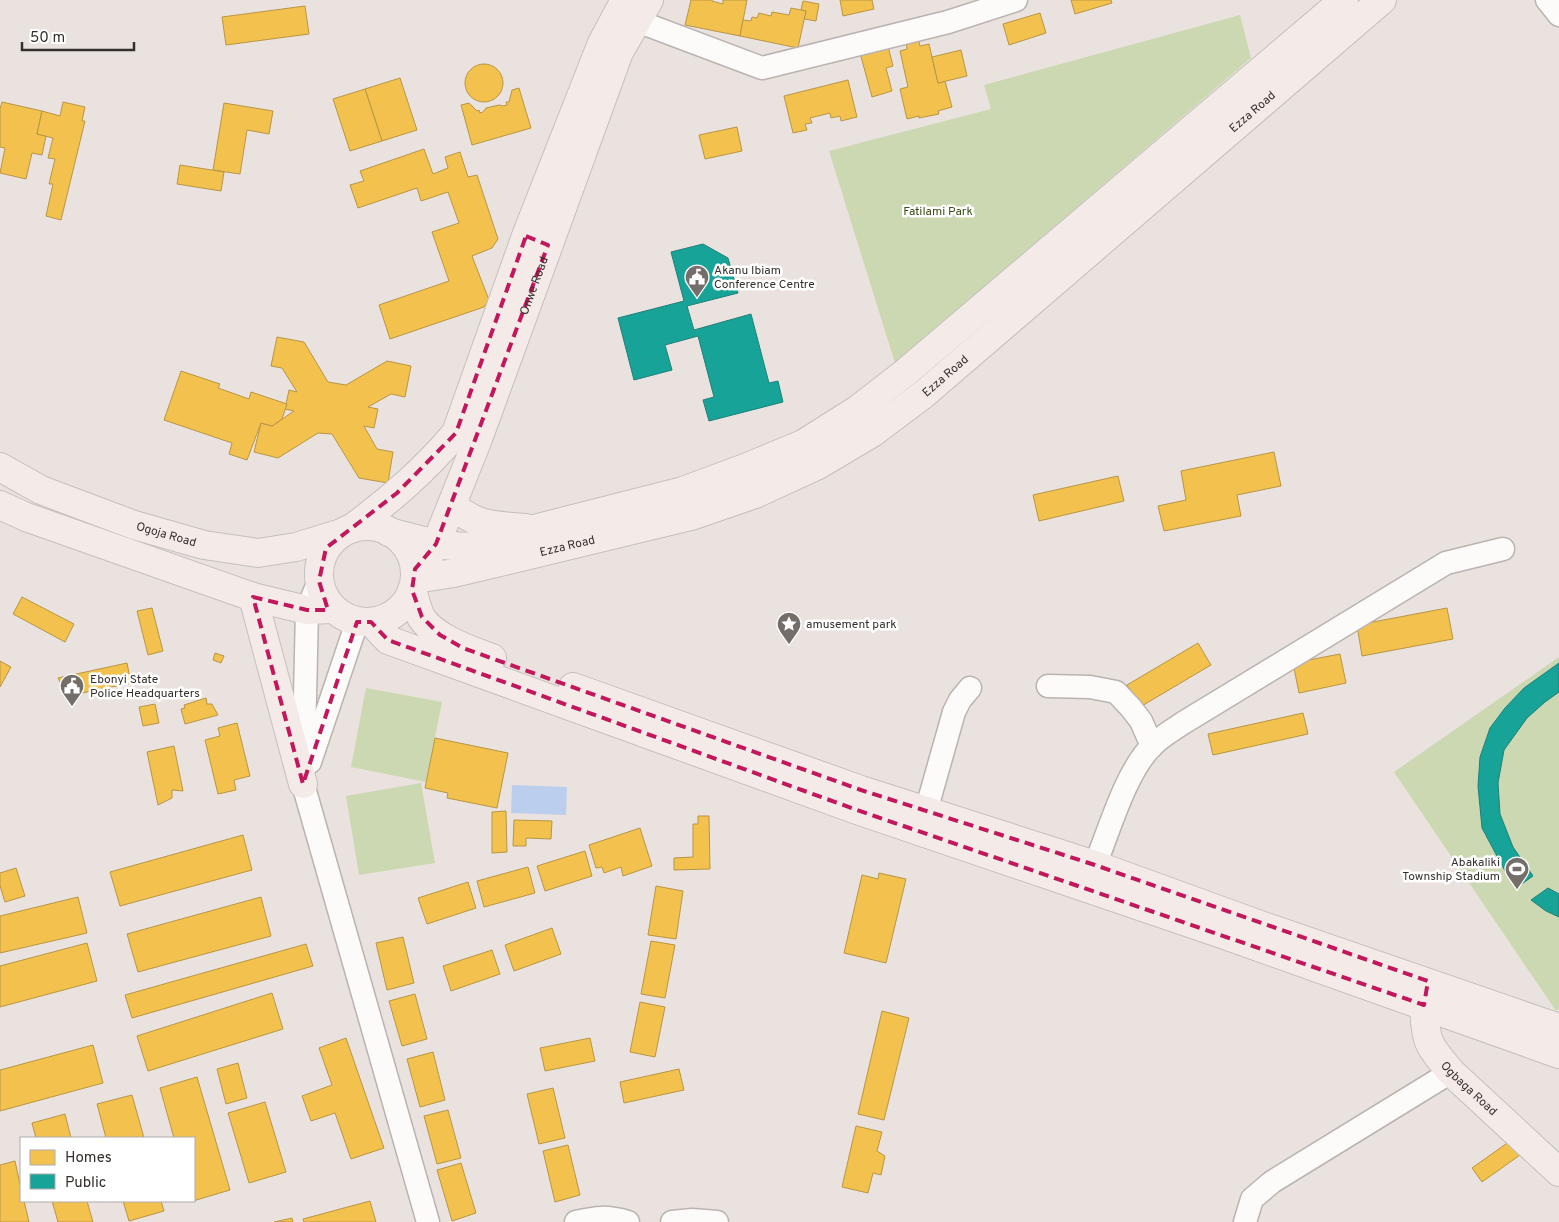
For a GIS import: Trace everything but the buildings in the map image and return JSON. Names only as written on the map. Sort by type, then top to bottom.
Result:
[{"type":"main road","name":"Ezza Road","points":[[389,532],[436,544],[464,547],[492,544],[534,529],[683,491],[795,448],[857,410],[906,372],[1344,0]]},
{"type":"main road","name":"Ezza Road","points":[[414,579],[454,573],[691,516],[755,494],[818,465],[872,433],[924,394],[1382,0]]},
{"type":"main road","name":"Onwe Road","points":[[347,531],[398,494],[436,458],[456,433],[637,7]]},
{"type":"main road","name":"Onwe Road","points":[[414,579],[436,544],[478,438],[537,240]]},
{"type":"main road","points":[[906,372],[924,394]]},
{"type":"main road","name":"Ogoja Road","points":[[0,467],[41,490],[134,525],[204,545],[258,553],[296,547],[347,531]]},
{"type":"main road","points":[[0,505],[26,517],[253,597],[342,616],[385,619],[406,602],[414,579]]},
{"type":"main road","points":[[452,505],[464,515],[485,524],[534,529]]},
{"type":"main road","points":[[1559,1028],[1426,993],[1222,934],[857,810],[388,640],[342,616],[324,597],[318,570],[321,559],[326,548],[347,531],[362,526],[374,527],[389,532],[402,541],[411,554],[422,617],[440,635],[464,648],[926,811],[1095,865],[1262,926],[1426,993],[1559,1054]]},
{"type":"main road","points":[[253,597],[302,784]]},
{"type":"main road","name":"Ogbaga Road","points":[[1426,993],[1429,1039],[1438,1056],[1451,1072],[1559,1172]]},
{"type":"street","points":[[637,7],[762,68],[948,22],[1016,0]]},
{"type":"street","points":[[1547,0],[1559,15]]},
{"type":"street","points":[[1095,865],[1137,765],[1152,746],[1183,723],[1446,563],[1503,549]]},
{"type":"street","points":[[302,784],[342,616]]},
{"type":"street","points":[[342,616],[302,784],[428,1222]]},
{"type":"street","points":[[1048,686],[1090,687],[1116,692],[1132,708],[1141,721],[1152,746]]},
{"type":"street","points":[[926,811],[954,712],[960,700],[970,688]]},
{"type":"street","points":[[1245,1222],[1252,1199],[1272,1182],[1451,1072]]},
{"type":"street","points":[[576,1222],[599,1217],[628,1222]]},
{"type":"street","points":[[672,1222],[692,1220],[717,1222]]},
{"type":"highlighted area","points":[[526,236],[548,245],[436,544],[415,569],[412,590],[422,617],[440,635],[463,648],[861,790],[1095,865],[1428,981],[1424,1005],[857,810],[388,640],[371,622],[357,622],[303,784],[253,597],[307,610],[328,610],[319,581],[326,548],[397,493],[456,433]]},
{"type":"green space","name":"Fatilami Park","points":[[1240,15],[1251,58],[895,363],[829,151],[991,109],[984,85]]},
{"type":"green space","name":"Abakaliki Township Stadium","points":[[1559,657],[1559,1009],[1556,1011],[1394,772]]},
{"type":"green space","points":[[366,688],[442,702],[426,782],[351,767]]},
{"type":"green space","points":[[421,783],[435,863],[359,875],[346,796]]},
{"type":"water","points":[[512,785],[567,787],[566,815],[511,813]]},
{"type":"place","name":"Akanu Ibiam Conference Centre","points":[[697,298]]},
{"type":"place","name":"amusement park","points":[[789,645]]},
{"type":"place","name":"Ebonyi State Police Headquarters","points":[[72,707]]},
{"type":"place","name":"Abakaliki Township Stadium","points":[[1517,890]]}]
